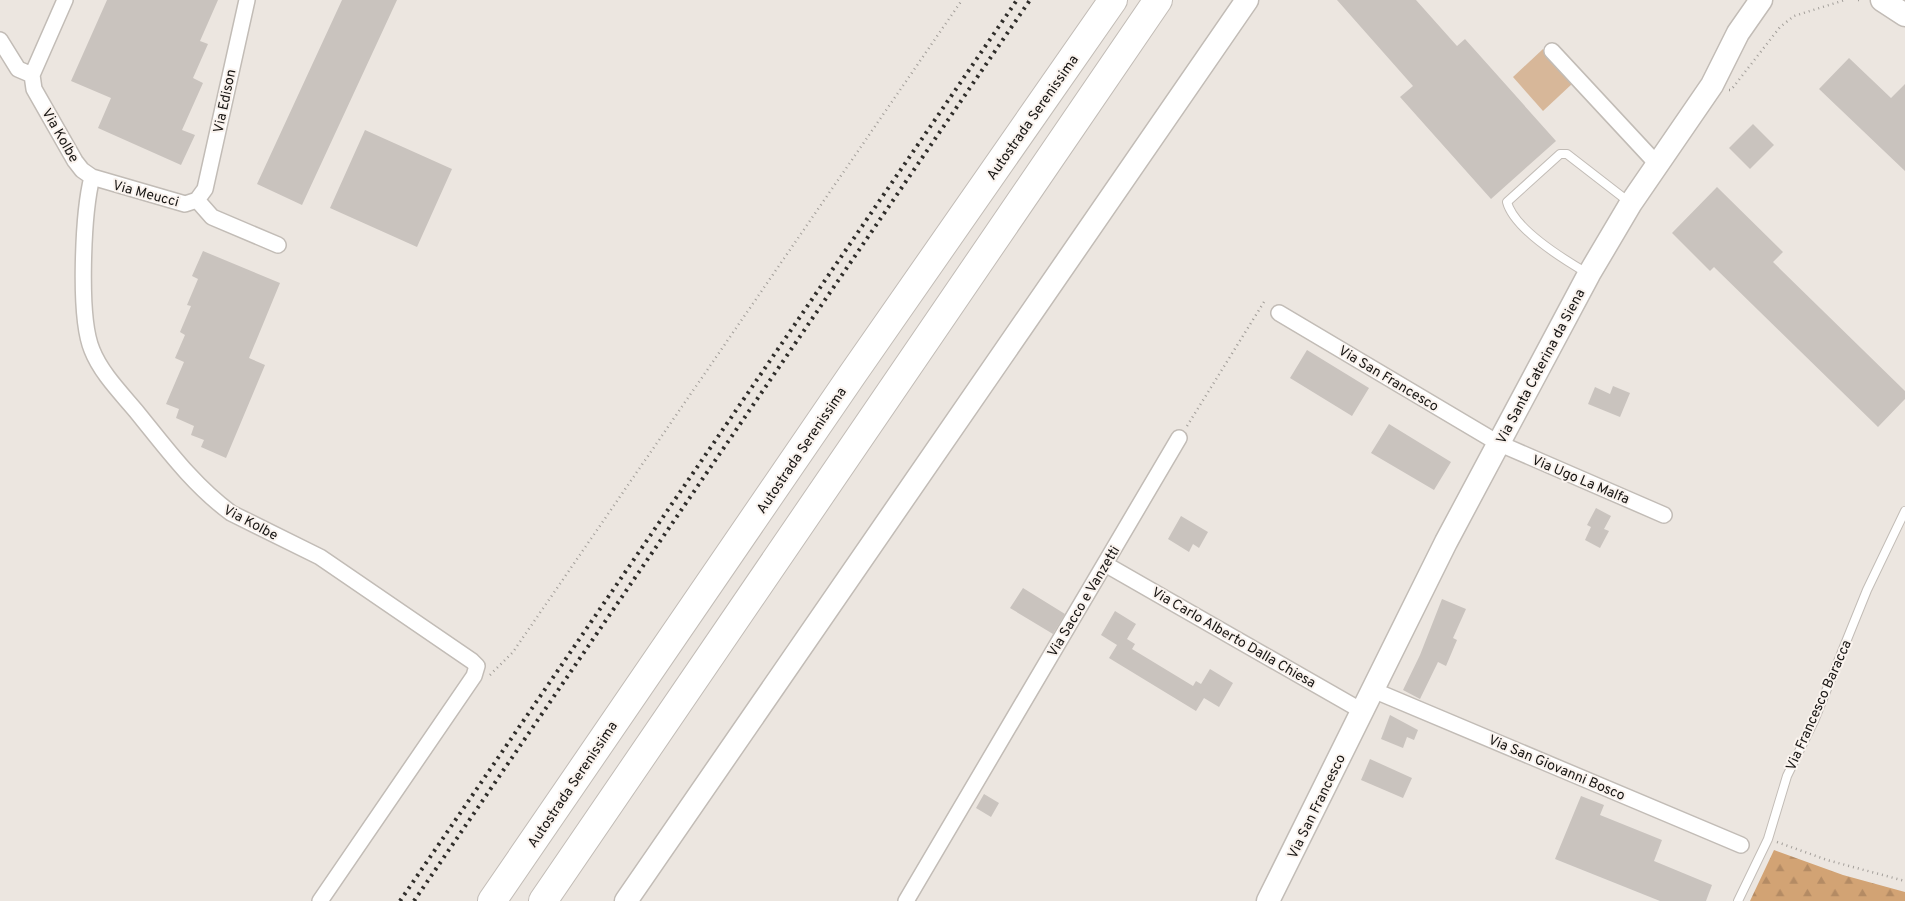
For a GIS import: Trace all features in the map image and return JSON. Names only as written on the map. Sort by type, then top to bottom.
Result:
[{"type":"highway","name":"Autostrada Serenissima","points":[[492,901],[846,383],[1113,0]]},
{"type":"highway","points":[[543,901],[1158,0]]},
{"type":"street","points":[[0,40],[18,69],[32,74],[65,0]]},
{"type":"street","name":"Via Edison","points":[[197,200],[205,188],[246,0]]},
{"type":"street","points":[[626,901],[1247,0]]},
{"type":"street","name":"Via Santa Caterina da Siena","points":[[1738,33],[1741,0]]},
{"type":"street","name":"Via Santa Caterina da Siena","points":[[1362,711],[1446,542],[1589,274],[1631,203],[1712,85],[1738,33],[1761,0]]},
{"type":"street","points":[[1882,0],[1905,15]]},
{"type":"street","points":[[1552,51],[1657,164]]},
{"type":"street","name":"Via Kolbe","points":[[32,74],[34,89],[75,161],[82,170],[92,177],[86,212],[85,326],[92,351],[112,382],[194,482],[221,506],[231,513],[320,557],[477,666],[474,676],[320,901]]},
{"type":"street","name":"Via Meucci","points":[[92,177],[185,204],[197,200],[212,217],[278,244]]},
{"type":"street","name":"Via San Francesco","points":[[1279,313],[1498,443]]},
{"type":"street","name":"Via Sacco e Vanzetti","points":[[906,901],[1179,438]]},
{"type":"street","name":"Via Ugo La Malfa","points":[[1498,443],[1664,515]]},
{"type":"street","name":"Via Carlo Alberto Dalla Chiesa","points":[[1105,564],[1362,711]]},
{"type":"street","name":"Via San Giovanni Bosco","points":[[1373,690],[1742,845]]},
{"type":"street","name":"Via San Francesco","points":[[1268,901],[1362,711]]},
{"type":"lane","points":[[1589,274],[1564,260],[1514,218],[1507,202],[1560,154],[1567,154],[1631,203]]},
{"type":"lane","name":"Via Francesco Baracca","points":[[1738,901],[1768,840],[1787,776],[1814,720],[1867,590],[1905,511]]},
{"type":"path","points":[[487,679],[513,652],[962,0]]},
{"type":"path","points":[[1712,85],[1732,90],[1780,27],[1794,16],[1845,0]]},
{"type":"path","points":[[1179,438],[1264,302]]},
{"type":"path","points":[[1768,840],[1827,860],[1905,881]]},
{"type":"green space","points":[[1774,850],[1843,875],[1905,892],[1905,901],[1750,901]]},
{"type":"shaded area","points":[[1543,49],[1573,83],[1543,111],[1513,77]]},
{"type":"building","points":[[107,0],[218,0],[200,41],[208,44],[193,78],[203,83],[182,130],[195,135],[181,165],[98,128],[111,98],[71,81]]},
{"type":"building","points":[[342,0],[397,0],[302,205],[257,184]]},
{"type":"building","points":[[1337,0],[1416,0],[1457,46],[1465,39],[1556,141],[1491,199],[1400,97],[1413,86]]},
{"type":"building","points":[[1849,58],[1891,98],[1905,84],[1905,171],[1819,89]]},
{"type":"building","points":[[1753,124],[1774,145],[1750,169],[1729,148]]},
{"type":"building","points":[[365,130],[452,169],[417,247],[330,208]]},
{"type":"building","points":[[1717,187],[1783,252],[1773,262],[1905,391],[1905,399],[1878,427],[1714,267],[1710,271],[1672,233]]},
{"type":"building","points":[[203,251],[280,283],[249,358],[265,365],[226,458],[201,447],[204,440],[191,435],[194,426],[176,418],[179,409],[166,404],[184,362],[175,358],[185,335],[180,332],[191,306],[187,305],[198,279],[192,276]]},
{"type":"building","points":[[1307,350],[1369,388],[1352,416],[1290,378]]},
{"type":"building","points":[[1613,386],[1630,393],[1620,417],[1588,404],[1595,387],[1610,394]]},
{"type":"building","points":[[1389,424],[1451,462],[1434,490],[1371,453]]},
{"type":"building","points":[[1596,508],[1611,516],[1604,529],[1609,531],[1600,548],[1585,540],[1591,527],[1587,525]]},
{"type":"building","points":[[1181,516],[1208,532],[1199,548],[1193,544],[1189,552],[1168,539]]},
{"type":"building","points":[[1023,588],[1065,614],[1053,634],[1010,608]]},
{"type":"building","points":[[1442,599],[1466,609],[1453,638],[1457,640],[1446,666],[1438,662],[1420,699],[1403,690],[1420,655]]},
{"type":"building","points":[[1115,611],[1136,624],[1127,639],[1135,644],[1132,649],[1193,686],[1196,681],[1201,684],[1210,669],[1233,683],[1219,707],[1204,698],[1196,711],[1109,658],[1117,645],[1101,635]]},
{"type":"building","points":[[1390,715],[1418,730],[1414,740],[1407,737],[1403,748],[1381,739]]},
{"type":"building","points":[[1370,759],[1412,778],[1403,798],[1361,780]]},
{"type":"building","points":[[984,794],[999,803],[991,817],[976,808]]},
{"type":"building","points":[[1581,796],[1604,805],[1600,815],[1662,840],[1654,861],[1712,885],[1706,901],[1660,901],[1555,859]]},
{"type":"railway","points":[[400,901],[1017,0]]},
{"type":"railway","points":[[414,901],[1030,0]]}]
